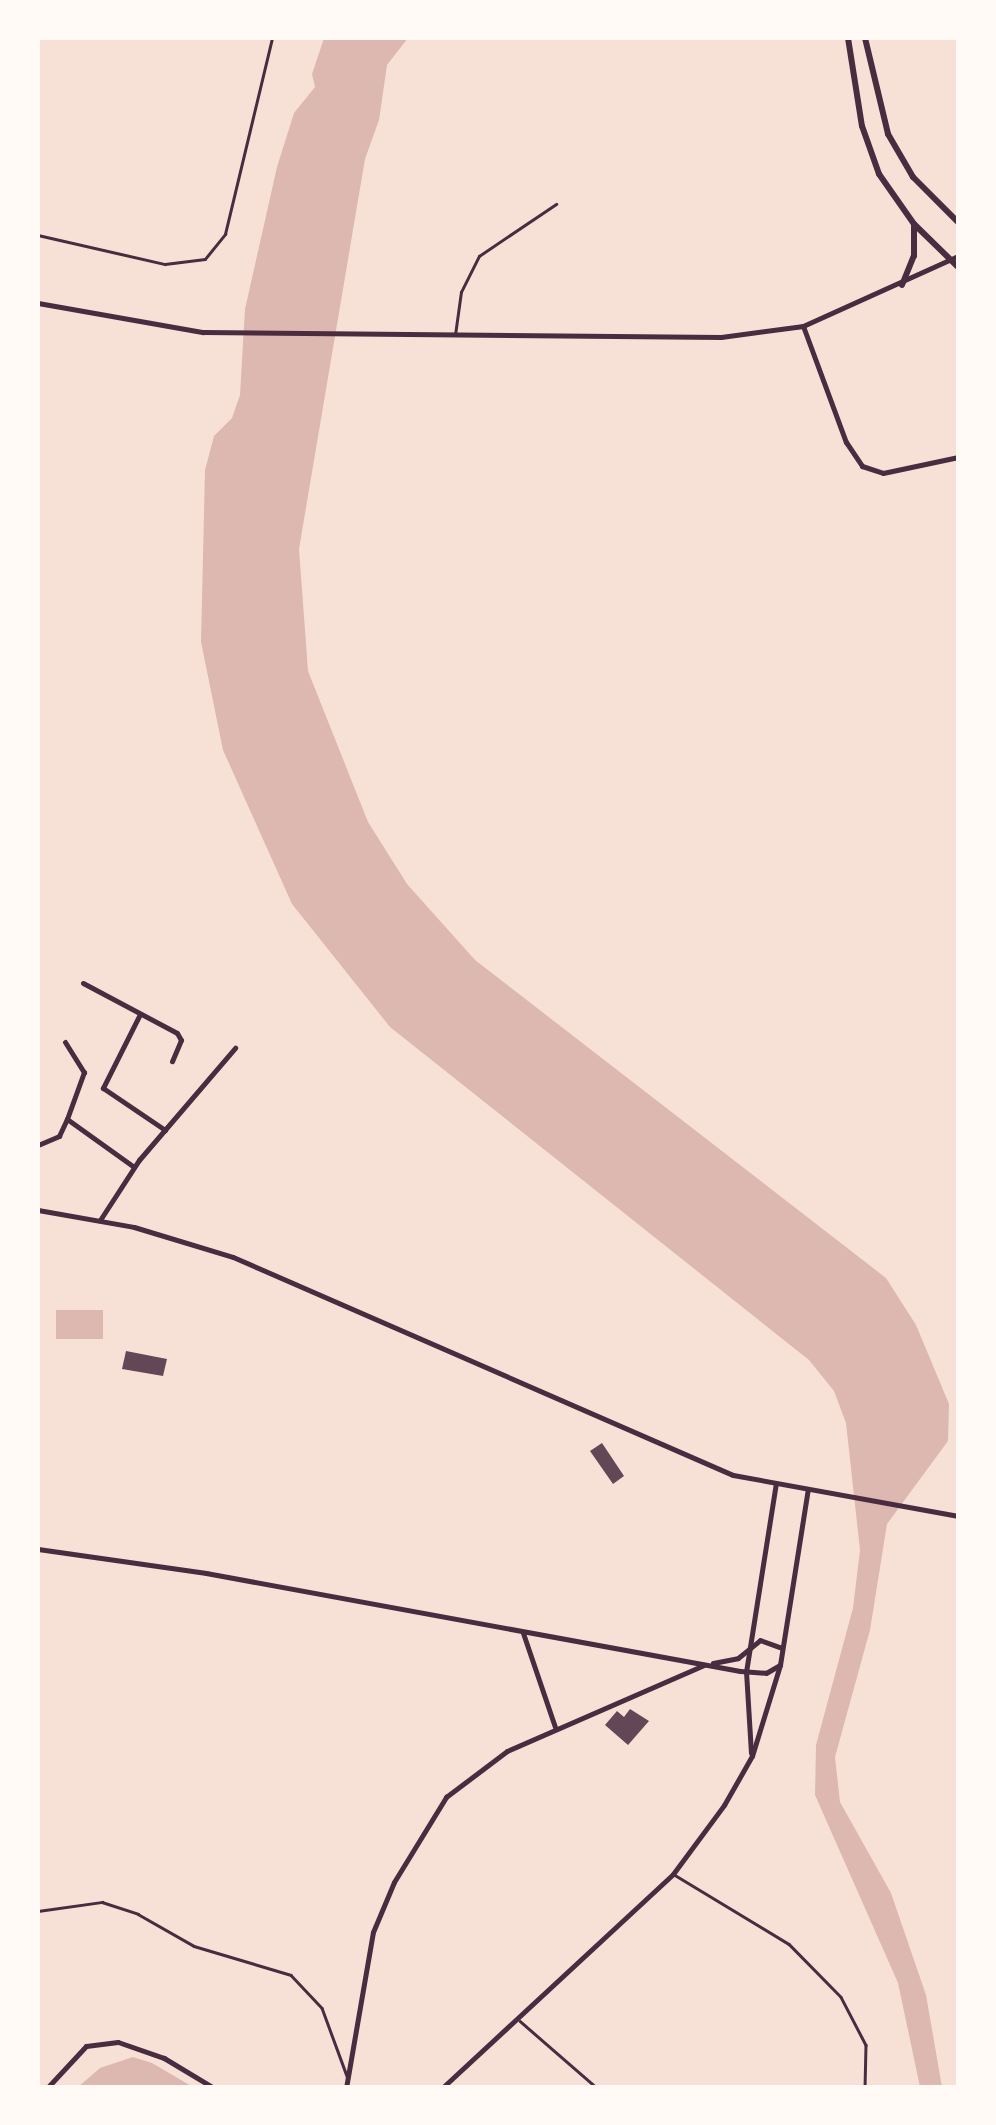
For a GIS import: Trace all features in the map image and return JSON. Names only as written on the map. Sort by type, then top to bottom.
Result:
[{"type":"main road","points":[[848,38],[868,146],[914,224],[955,264]]},
{"type":"main road","points":[[865,38],[888,134],[913,178],[958,222]]},
{"type":"main road","points":[[902,285],[915,252],[914,224]]},
{"type":"street","points":[[38,303],[203,332],[721,337],[803,326],[955,264],[958,256]]},
{"type":"street","points":[[803,326],[846,442],[862,466],[884,473],[958,457]]},
{"type":"street","points":[[83,984],[180,1038],[172,1061]]},
{"type":"street","points":[[140,1014],[103,1088],[165,1130]]},
{"type":"street","points":[[38,1144],[59,1136],[84,1072],[65,1042]]},
{"type":"street","points":[[100,1220],[134,1167],[234,1048]]},
{"type":"street","points":[[67,1119],[134,1167]]},
{"type":"street","points":[[38,1210],[100,1220],[242,1260],[643,1439],[734,1475],[958,1516]]},
{"type":"street","points":[[752,1756],[746,1672],[776,1483]]},
{"type":"street","points":[[442,2088],[520,2021],[673,1874],[708,1830],[752,1756],[780,1665],[808,1489]]},
{"type":"street","points":[[38,1549],[746,1672],[766,1673],[780,1665]]},
{"type":"street","points":[[523,1633],[555,1726]]},
{"type":"street","points":[[346,2088],[373,1932],[432,1816],[479,1768],[555,1726],[748,1650],[766,1639],[783,1649]]},
{"type":"street","points":[[47,2088],[86,2046],[118,2042],[164,2058],[214,2088]]},
{"type":"lane","points":[[38,235],[165,264],[205,260],[225,234],[272,38]]},
{"type":"lane","points":[[455,336],[461,292],[478,256],[556,204]]},
{"type":"lane","points":[[673,1874],[789,1944],[841,1998],[866,2046],[864,2088]]},
{"type":"lane","points":[[38,1910],[102,1902],[138,1914],[194,1946],[291,1975],[322,2008],[348,2078]]},
{"type":"lane","points":[[520,2021],[597,2088]]},
{"type":"shaded area","points":[[324,38],[408,38],[387,65],[379,120],[365,159],[299,549],[308,671],[368,822],[407,884],[475,960],[886,1278],[916,1325],[949,1404],[948,1441],[887,1524],[870,1630],[835,1757],[840,1802],[891,1893],[926,1995],[942,2087],[920,2087],[898,1983],[815,1795],[816,1745],[853,1608],[860,1550],[846,1423],[834,1391],[809,1360],[390,1027],[292,904],[223,750],[201,642],[205,470],[214,436],[232,418],[240,395],[245,309],[277,167],[294,113],[315,87],[312,74]]},
{"type":"shaded area","points":[[56,1310],[103,1310],[103,1339],[56,1339]]},
{"type":"shaded area","points":[[133,2057],[152,2063],[193,2087],[78,2087],[100,2068]]},
{"type":"building","points":[[126,1351],[167,1359],[163,1376],[122,1369]]},
{"type":"building","points":[[602,1443],[624,1476],[613,1484],[590,1451]]},
{"type":"building","points":[[630,1709],[649,1721],[628,1745],[605,1725],[617,1711],[624,1717]]}]
